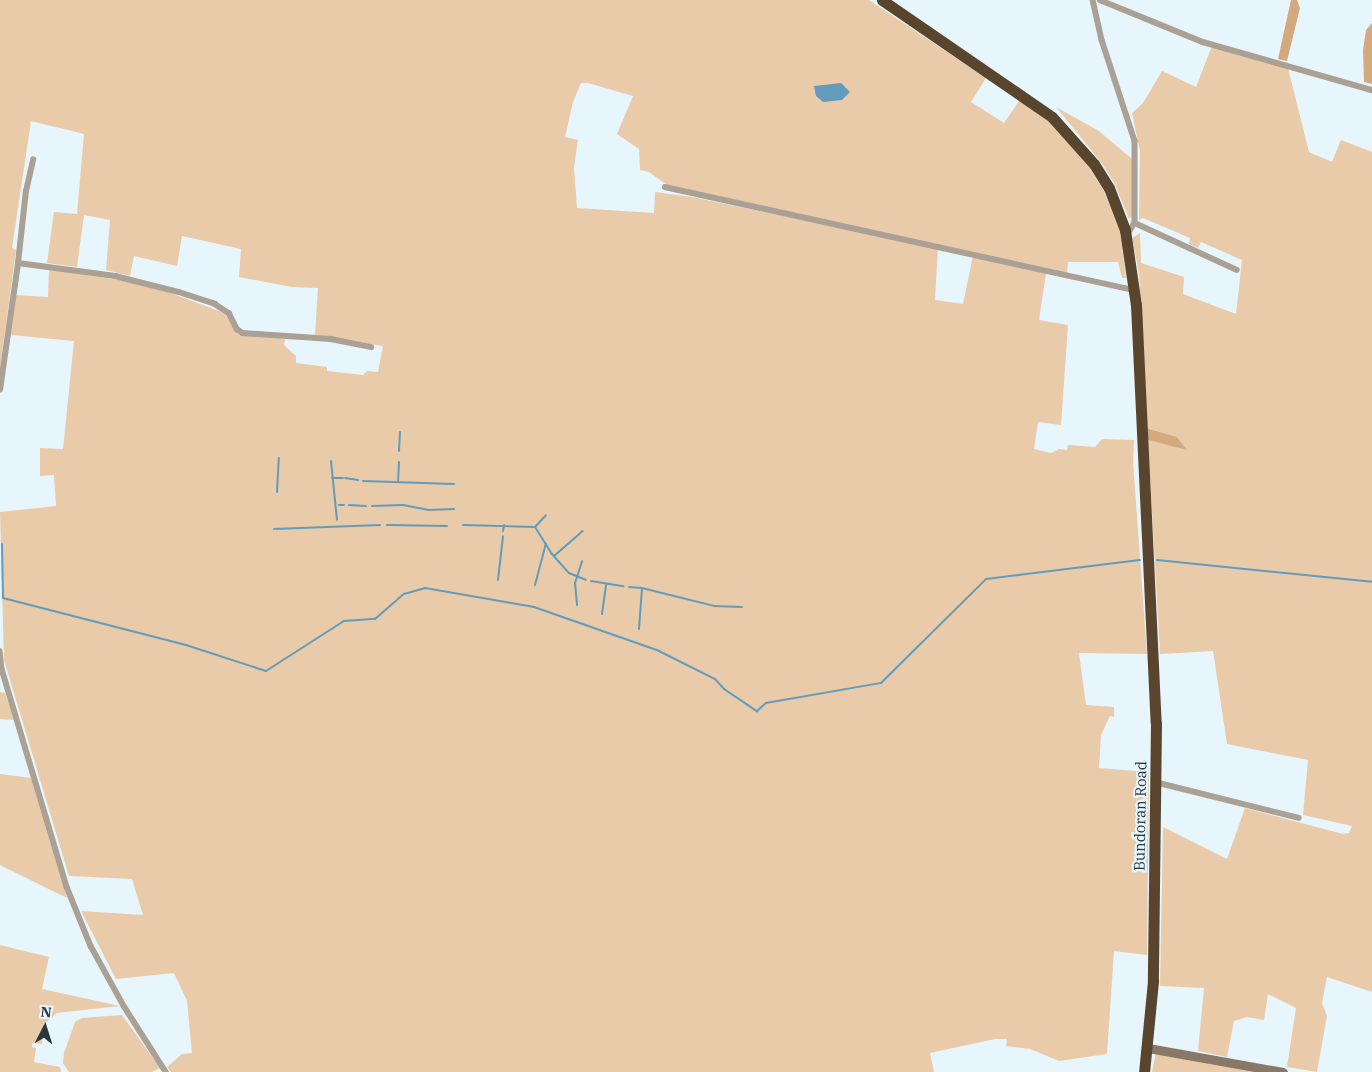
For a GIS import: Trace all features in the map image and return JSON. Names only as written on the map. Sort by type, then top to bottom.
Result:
[{"type":"highway","name":"Bundoran Road","points":[[882,0],[1052,117],[1094,164],[1119,212],[1127,236],[1135,290],[1155,698],[1153,981],[1148,1048],[1144,1072]]},
{"type":"street","points":[[1093,0],[1135,142],[1135,223],[1127,236]]},
{"type":"street","points":[[1100,0],[1202,42],[1372,90]]},
{"type":"street","points":[[0,390],[26,192],[33,160]]},
{"type":"street","points":[[665,187],[1135,290]]},
{"type":"street","points":[[1135,223],[1237,270]]},
{"type":"street","points":[[18,263],[115,276],[179,292],[215,304],[229,313],[236,329],[243,333],[330,339],[371,346]]},
{"type":"street","points":[[0,651],[2,669],[67,887],[91,946],[124,1006],[166,1072]]},
{"type":"street","points":[[1155,782],[1299,818]]},
{"type":"street","points":[[1148,1048],[1284,1072]]},
{"type":"shaded area","points":[[0,0],[869,0],[986,78],[971,102],[1004,123],[1019,101],[1048,121],[1083,158],[1103,189],[1120,229],[1126,278],[1122,278],[1118,262],[1068,262],[1067,273],[667,185],[649,172],[640,170],[639,149],[617,134],[633,96],[588,83],[581,83],[573,102],[565,137],[578,140],[574,168],[577,208],[654,213],[655,192],[692,197],[938,248],[935,300],[963,304],[973,256],[1046,273],[1039,320],[1068,325],[1061,425],[1038,422],[1034,449],[1051,453],[1059,449],[1067,450],[1068,445],[1095,447],[1102,439],[1134,440],[1133,462],[1147,654],[1079,653],[1086,705],[1114,707],[1114,717],[1110,716],[1101,735],[1099,768],[1149,772],[1147,955],[1114,951],[1107,1054],[1059,1061],[1030,1049],[1006,1046],[1007,1039],[995,1039],[930,1053],[934,1072],[171,1072],[167,1067],[182,1054],[192,1053],[187,1001],[174,973],[116,979],[81,911],[143,915],[132,879],[69,876],[4,660],[0,512],[56,506],[54,475],[40,476],[40,448],[63,449],[74,341],[11,335],[16,295],[48,297],[49,269],[150,285],[224,313],[238,334],[285,339],[284,345],[296,356],[296,363],[327,367],[327,371],[363,375],[367,371],[378,372],[383,346],[315,335],[318,288],[292,287],[239,277],[241,249],[182,236],[177,266],[134,256],[130,276],[106,270],[110,220],[84,215],[77,267],[47,263],[54,212],[77,214],[84,134],[31,121],[12,248],[16,250],[0,369]]},
{"type":"shaded area","points":[[1291,0],[1297,0],[1300,8],[1287,61],[1278,59]]},
{"type":"shaded area","points":[[1372,23],[1372,84],[1364,82],[1363,50],[1366,30]]},
{"type":"shaded area","points":[[1212,46],[1288,68],[1309,152],[1332,162],[1341,140],[1372,152],[1372,992],[1327,977],[1322,1003],[1327,1016],[1317,1072],[1287,1067],[1296,1008],[1268,994],[1264,1020],[1247,1017],[1234,1021],[1227,1057],[1198,1051],[1204,988],[1160,986],[1163,827],[1227,859],[1245,808],[1343,834],[1349,833],[1352,826],[1303,815],[1308,760],[1227,744],[1213,651],[1160,654],[1148,440],[1186,449],[1177,437],[1146,428],[1139,273],[1132,238],[1140,233],[1141,263],[1184,277],[1183,294],[1236,314],[1242,260],[1201,242],[1198,248],[1189,244],[1190,238],[1143,218],[1139,220],[1140,151],[1132,113],[1143,103],[1162,71],[1196,87]]},
{"type":"shaded area","points":[[1056,107],[1099,131],[1132,159],[1132,216],[1129,219],[1115,184],[1101,162]]},
{"type":"shaded area","points":[[1146,428],[1177,437],[1187,450],[1148,440]]},
{"type":"shaded area","points":[[0,692],[5,693],[14,720],[0,719]]},
{"type":"shaded area","points":[[0,774],[31,778],[67,898],[0,865]]},
{"type":"shaded area","points":[[0,945],[49,957],[42,989],[120,1006],[57,1013],[44,1024],[42,1044],[32,1043],[32,1047],[36,1048],[34,1062],[60,1067],[61,1072],[0,1072]]},
{"type":"shaded area","points":[[122,1015],[160,1068],[152,1072],[69,1072],[63,1063],[64,1053],[75,1022],[82,1018]]},
{"type":"shaded area","points":[[1156,1052],[1259,1072],[1152,1072]]},
{"type":"water","points":[[841,83],[850,92],[842,100],[823,102],[816,96],[814,86]]},
{"type":"waterway","points":[[399,451],[400,432]]},
{"type":"waterway","points":[[277,492],[279,458]]},
{"type":"waterway","points":[[331,461],[337,520]]},
{"type":"waterway","points":[[398,482],[399,462]]},
{"type":"waterway","points":[[332,478],[343,478]]},
{"type":"waterway","points":[[345,478],[358,480]]},
{"type":"waterway","points":[[363,481],[454,484]]},
{"type":"waterway","points":[[339,505],[344,505]]},
{"type":"waterway","points":[[349,505],[366,506]]},
{"type":"waterway","points":[[372,506],[403,505],[428,510],[454,509]]},
{"type":"waterway","points":[[463,525],[535,527],[546,515]]},
{"type":"waterway","points":[[274,529],[380,525]]},
{"type":"waterway","points":[[387,525],[447,526]]},
{"type":"waterway","points":[[503,531],[504,525]]},
{"type":"waterway","points":[[535,527],[551,553],[569,573],[586,580]]},
{"type":"waterway","points":[[554,556],[583,531]]},
{"type":"waterway","points":[[498,580],[503,536]]},
{"type":"waterway","points":[[535,585],[546,543]]},
{"type":"waterway","points":[[2,544],[3,598],[186,645],[266,671],[344,621],[375,619],[404,594],[425,588],[534,607],[657,650],[715,679],[724,689],[757,711],[766,703],[881,683],[986,579],[1140,560]]},
{"type":"waterway","points":[[1157,560],[1372,582]]},
{"type":"waterway","points":[[577,605],[575,583],[582,561]]},
{"type":"waterway","points":[[591,581],[624,586]]},
{"type":"waterway","points":[[602,614],[606,585]]},
{"type":"waterway","points":[[629,587],[642,588],[639,629]]},
{"type":"waterway","points":[[642,588],[714,606],[742,607]]}]
